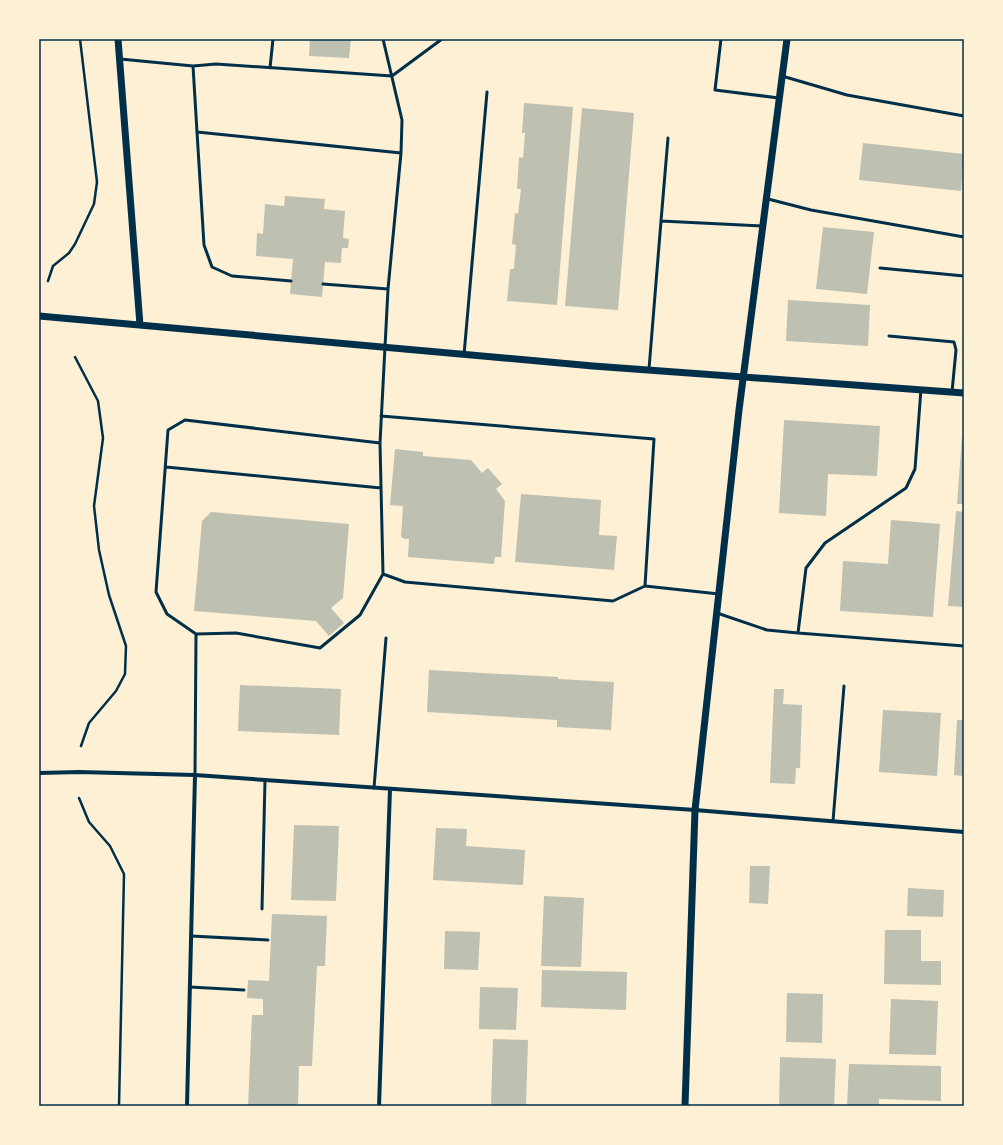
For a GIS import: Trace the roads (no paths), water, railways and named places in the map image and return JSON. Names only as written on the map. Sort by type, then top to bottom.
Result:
[{"type":"street","points":[[118,39],[140,325]]},
{"type":"street","points":[[685,1106],[695,810],[743,378],[786,39]]},
{"type":"street","points":[[39,316],[464,355],[743,378],[964,393]]},
{"type":"street","points":[[39,773],[80,772],[195,775],[695,810],[964,832]]},
{"type":"street","points":[[186,1106],[195,775]]},
{"type":"street","points":[[379,1106],[390,789]]},
{"type":"lane","points":[[270,68],[273,39]]},
{"type":"lane","points":[[380,443],[185,420],[168,430],[156,592],[167,614],[196,634],[236,633],[320,648],[360,615],[382,574],[381,416],[388,289],[401,153],[402,120],[383,39]]},
{"type":"lane","points":[[120,59],[193,66],[216,64],[392,76],[442,39]]},
{"type":"lane","points":[[721,39],[715,90],[779,98]]},
{"type":"lane","points":[[193,66],[204,245],[212,267],[232,276],[291,281]]},
{"type":"lane","points":[[782,76],[847,95],[964,116]]},
{"type":"lane","points":[[464,355],[488,92]]},
{"type":"lane","points":[[197,132],[401,153]]},
{"type":"lane","points":[[648,370],[668,138]]},
{"type":"lane","points":[[766,198],[811,210],[964,237]]},
{"type":"lane","points":[[661,221],[762,226]]},
{"type":"lane","points":[[880,268],[964,276]]},
{"type":"lane","points":[[323,284],[388,289]]},
{"type":"lane","points":[[889,336],[954,342],[956,350],[952,392]]},
{"type":"lane","points":[[798,633],[806,568],[825,542],[906,488],[915,469],[921,389]]},
{"type":"lane","points":[[381,416],[654,439],[645,586]]},
{"type":"lane","points":[[166,467],[381,488]]},
{"type":"lane","points":[[382,574],[405,582],[613,601],[645,586],[719,594]]},
{"type":"lane","points":[[717,613],[768,630],[964,646]]},
{"type":"lane","points":[[195,775],[196,634]]},
{"type":"lane","points":[[374,788],[386,638]]},
{"type":"lane","points":[[833,821],[844,686]]},
{"type":"lane","points":[[262,909],[265,780]]},
{"type":"lane","points":[[191,936],[268,940]]},
{"type":"lane","points":[[190,987],[244,990]]}]
